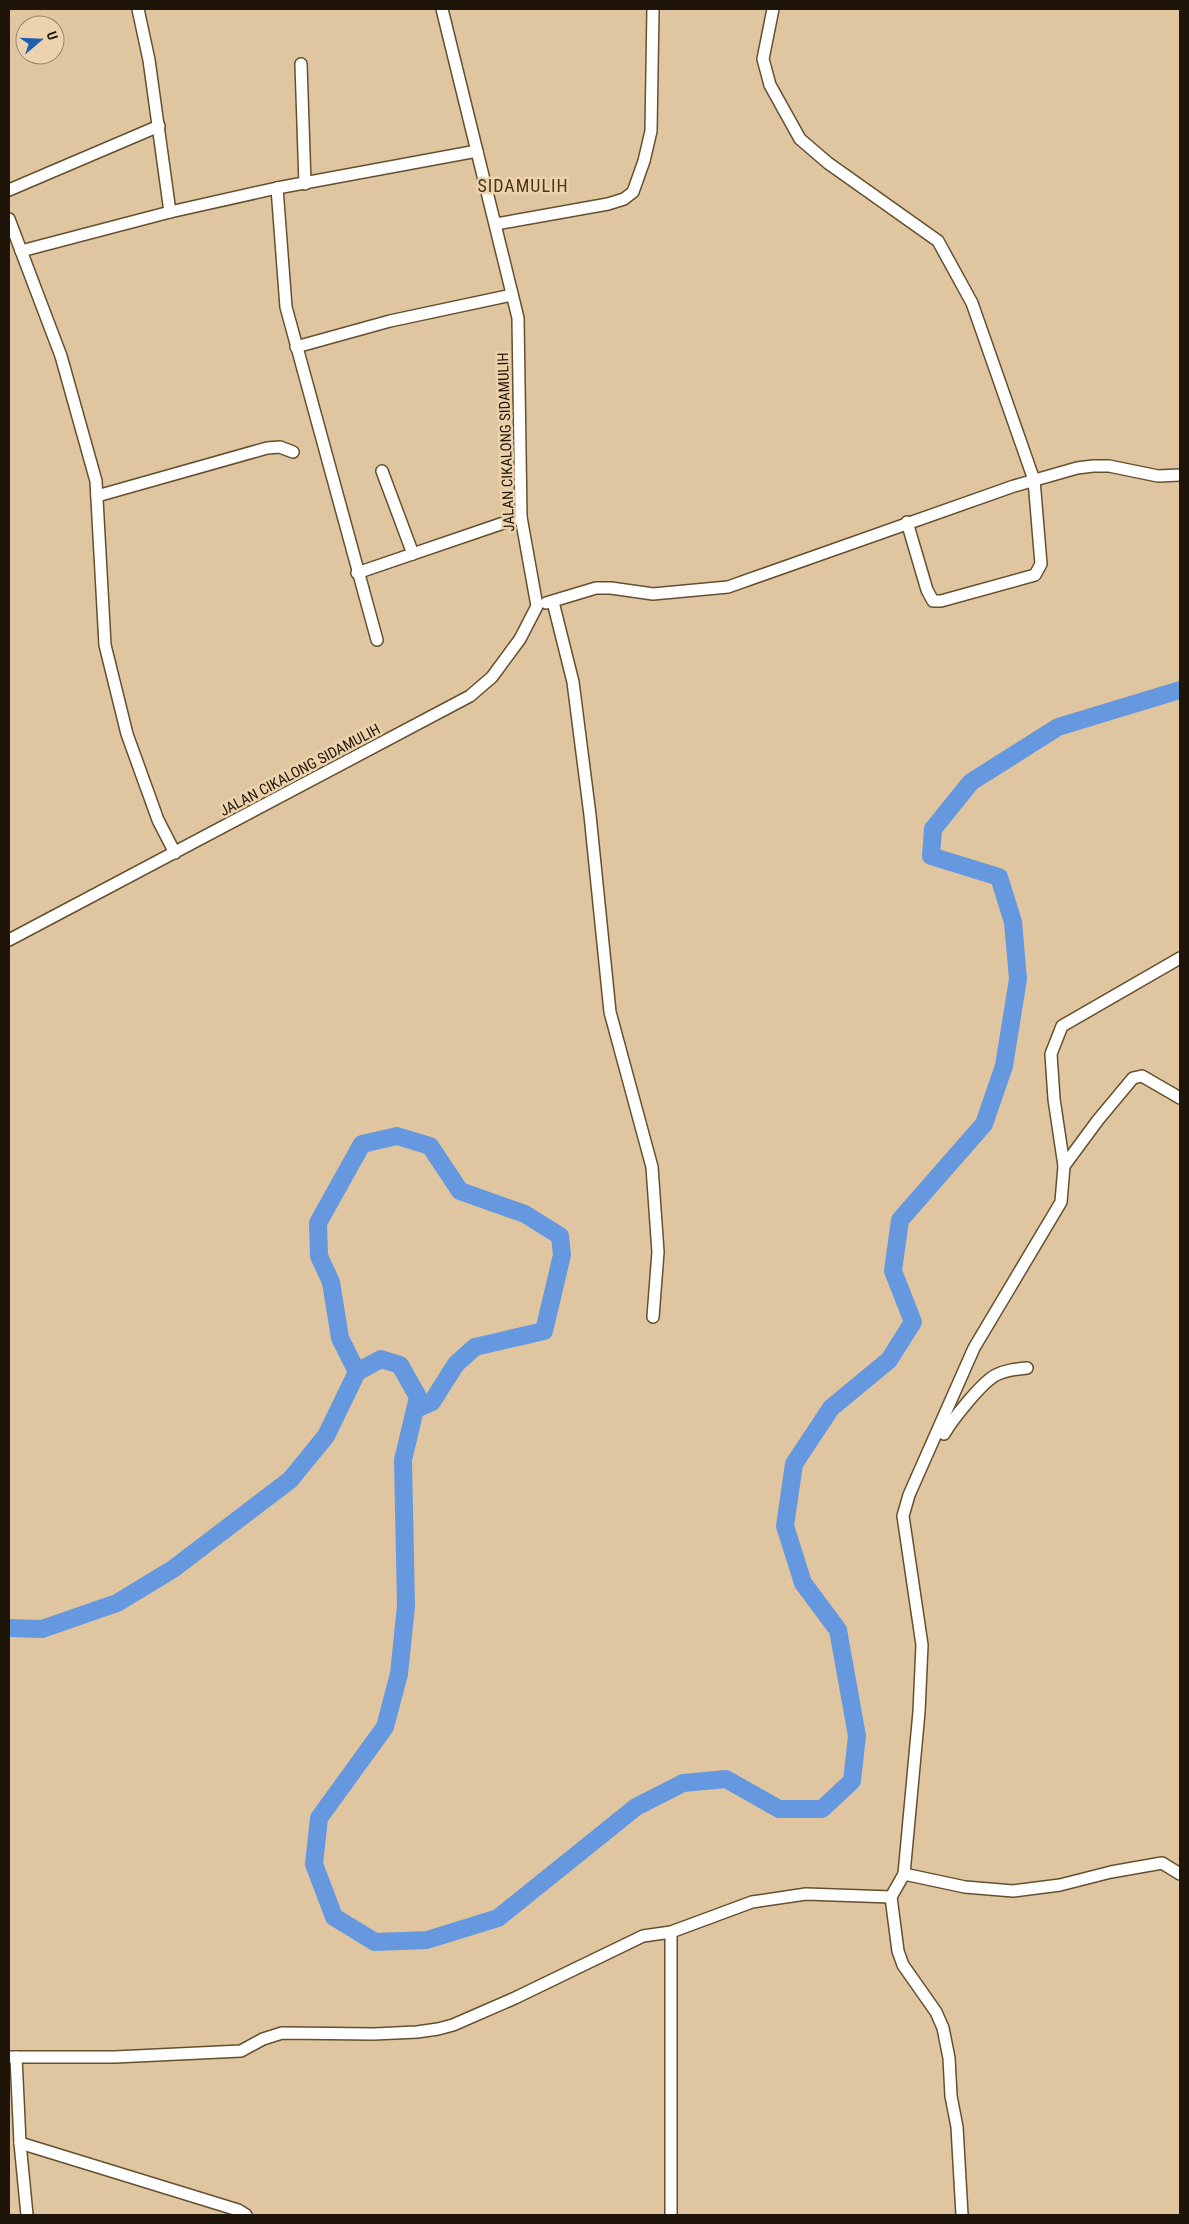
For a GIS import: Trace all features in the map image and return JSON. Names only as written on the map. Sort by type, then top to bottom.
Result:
[{"type":"street","points":[[138,9],[150,60],[170,212]]},
{"type":"street","name":"JALAN CIKALONG SIDAMULIH","points":[[9,940],[470,696],[492,677],[514,647],[538,606],[521,517],[518,318],[442,9]]},
{"type":"street","points":[[496,224],[608,204],[624,199],[633,192],[644,161],[650,131],[654,9]]},
{"type":"street","points":[[773,9],[763,60],[770,85],[800,140],[828,164],[938,241],[972,303],[1034,480],[1041,564],[1035,575],[941,601],[933,601],[927,590],[907,522]]},
{"type":"street","points":[[301,64],[305,184]]},
{"type":"street","points":[[9,190],[159,126]]},
{"type":"street","points":[[21,251],[170,212],[277,188],[477,151]]},
{"type":"street","points":[[277,188],[283,289],[296,347],[376,640]]},
{"type":"street","points":[[9,219],[61,356],[96,481],[105,645],[127,734],[158,820],[175,853]]},
{"type":"street","points":[[296,347],[378,324],[512,294]]},
{"type":"street","points":[[96,496],[267,448],[280,447],[293,452]]},
{"type":"street","points":[[538,606],[596,588],[611,588],[653,594],[728,587],[907,522],[1034,480],[1093,466],[1158,476],[1180,474]]},
{"type":"street","points":[[382,471],[413,554]]},
{"type":"street","points":[[357,573],[521,517]]},
{"type":"street","points":[[553,602],[573,682],[590,815],[610,1012],[652,1167],[658,1252],[653,1317]]},
{"type":"street","points":[[923,1468],[974,1348],[1061,1202],[1064,1166],[1054,1099],[1051,1054],[1062,1026],[1180,958]]},
{"type":"street","points":[[1064,1166],[1098,1120],[1133,1078],[1142,1076],[1180,1098]]},
{"type":"street","points":[[962,2215],[957,2128],[951,2096],[949,2058],[943,2028],[936,2012],[903,1965],[898,1952],[891,1896],[904,1874],[919,1712],[922,1645],[903,1516],[909,1495],[950,1423],[994,1376],[1008,1370],[1026,1368]]},
{"type":"street","points":[[904,1874],[965,1887],[1013,1891],[1060,1885],[1111,1872],[1162,1863],[1180,1874]]},
{"type":"street","points":[[27,2215],[12,2057],[115,2057],[241,2051],[263,2039],[282,2033],[374,2034],[438,2029],[453,2025],[516,1998],[643,1936],[671,1932],[752,1902],[806,1894],[891,1896]]},
{"type":"street","points":[[671,1932],[671,2215]]},
{"type":"street","points":[[20,2143],[238,2210],[246,2215]]},
{"type":"waterway","points":[[9,1628],[42,1629],[117,1603],[173,1569],[290,1480],[326,1436],[357,1372],[381,1359],[400,1365],[418,1397],[403,1460],[406,1606],[399,1674],[385,1727],[319,1818],[314,1864],[334,1917],[375,1942],[427,1940],[498,1918],[636,1807],[683,1783],[726,1779],[779,1809],[822,1809],[852,1781],[857,1736],[838,1630],[803,1583],[785,1526],[794,1464],[831,1408],[889,1360],[913,1322],[893,1271],[900,1220],[984,1124],[1004,1066],[1018,979],[1013,922],[999,877],[931,856],[933,829],[971,782],[1058,727],[1180,690]]},
{"type":"waterway","points":[[357,1372],[340,1338],[331,1282],[319,1256],[318,1223],[362,1144],[397,1136],[430,1146],[460,1191],[525,1214],[560,1236],[562,1255],[544,1331],[475,1347],[456,1364],[432,1402],[416,1409]]},
{"type":"district","name":"SIDAMULIH","points":[[523,185]]}]
